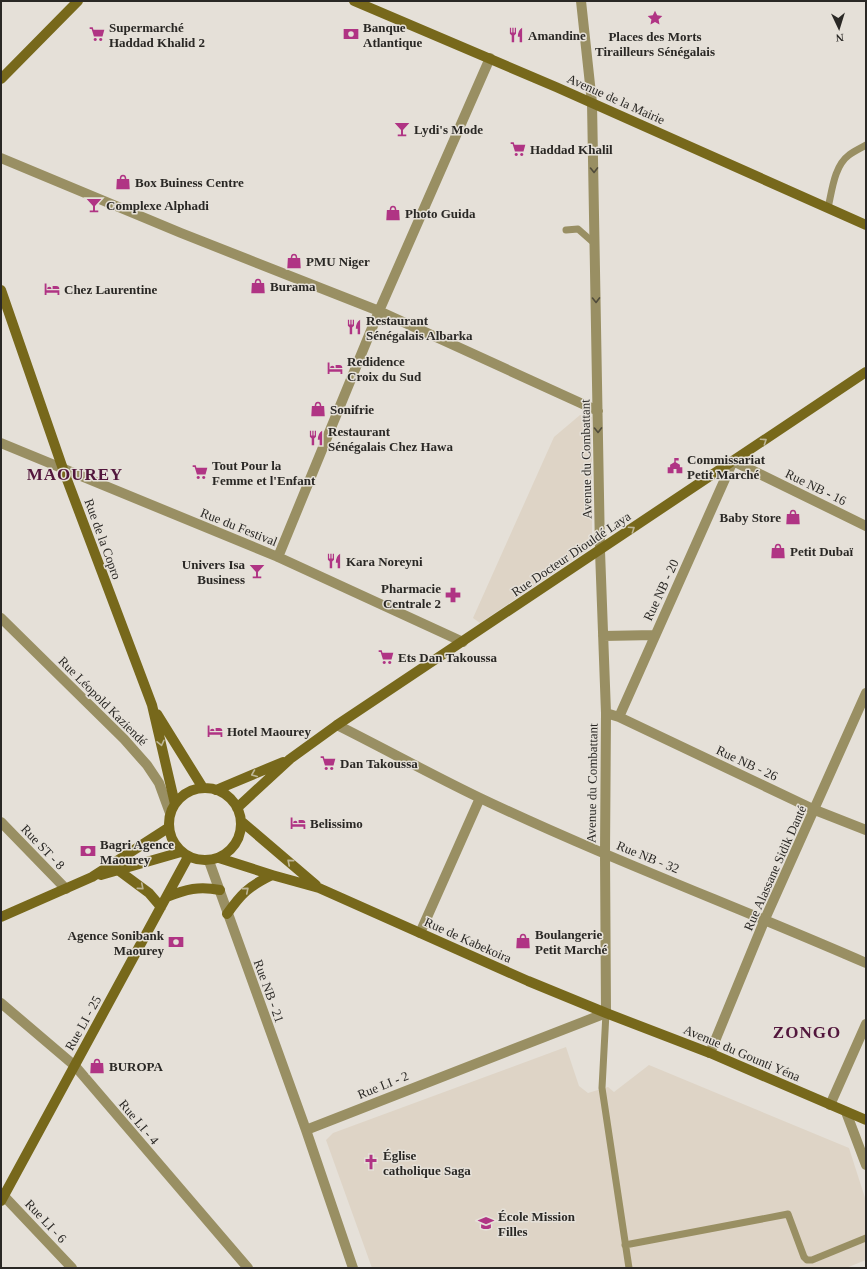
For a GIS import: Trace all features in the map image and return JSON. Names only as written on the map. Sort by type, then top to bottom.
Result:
[{"type":"street","points":[[1,78],[78,1]]},
{"type":"street","name":"Avenue de la Mairie","points":[[354,1],[490,58],[866,225]]},
{"type":"street","name":"Avenue du Combattant","points":[[581,1],[592,103],[600,550],[606,713],[606,1014]]},
{"type":"street","points":[[278,557],[379,311],[490,58]]},
{"type":"street","points":[[1,158],[181,233],[379,311],[598,411]]},
{"type":"street","name":"Rue de la Copro","points":[[1,290],[63,469],[152,705],[175,804]]},
{"type":"street","name":"Rue Docteur Diouldé Laya","points":[[237,808],[290,758],[337,725],[866,372]]},
{"type":"street","name":"Rue du Festival","points":[[1,443],[278,557],[463,642]]},
{"type":"street","name":"Rue NB - 16","points":[[733,462],[866,526]]},
{"type":"street","name":"Rue NB - 20","points":[[619,717],[654,635],[733,462]]},
{"type":"street","name":"Rue Léopold Kaziendé","points":[[1,618],[124,739],[147,765],[158,783],[170,813]]},
{"type":"street","points":[[603,636],[654,635]]},
{"type":"street","name":"Rue Alassane Sidik Danté","points":[[710,1053],[765,919],[866,693]]},
{"type":"street","name":"Rue de la Copro","points":[[152,705],[202,788]]},
{"type":"street","points":[[606,713],[619,717]]},
{"type":"street","name":"Rue NB - 26","points":[[619,717],[815,810],[866,830]]},
{"type":"street","name":"Rue NB - 32","points":[[337,725],[480,798],[605,853],[765,919],[866,963]]},
{"type":"street","name":"Rue Docteur Diouldé Laya","points":[[216,790],[290,758]]},
{"type":"street","points":[[202,788],[216,790],[228,797],[237,808],[241,821],[238,839],[230,850],[214,859],[198,860],[185,855],[175,845],[168,828],[170,813],[175,804],[182,796],[192,790],[202,788]]},
{"type":"street","points":[[420,933],[480,798]]},
{"type":"street","name":"Rue de Kabekoira","points":[[241,821],[319,888]]},
{"type":"street","name":"Rue ST - 8","points":[[1,822],[66,889]]},
{"type":"street","points":[[1,917],[92,877],[168,828]]},
{"type":"street","points":[[92,877],[185,855]]},
{"type":"street","name":"Rue LI - 25","points":[[2,1196],[167,897],[185,855]]},
{"type":"street","name":"Rue de Kabekoira","points":[[214,859],[319,888],[606,1014]]},
{"type":"street","name":"Rue NB - 21","points":[[214,859],[220,890],[227,914],[306,1130]]},
{"type":"street","points":[[118,870],[144,888],[161,907]]},
{"type":"street","points":[[227,914],[240,895],[253,884],[272,875]]},
{"type":"street","points":[[167,897],[183,890],[196,887],[220,890]]},
{"type":"street","name":"Rue LI - 4","points":[[1,1003],[75,1066],[248,1268]]},
{"type":"street","name":"Avenue du Gounti Yéna","points":[[606,1014],[710,1053],[866,1120]]},
{"type":"street","name":"Rue LI - 2","points":[[306,1130],[606,1014]]},
{"type":"street","points":[[830,1105],[866,1024]]},
{"type":"street","points":[[846,1112],[866,1165]]},
{"type":"street","points":[[306,1130],[353,1268]]},
{"type":"street","name":"Rue LI - 6","points":[[2,1196],[72,1268]]},
{"type":"lane","points":[[828,208],[838,170],[843,161],[849,155],[866,145]]},
{"type":"lane","points":[[566,230],[578,229],[595,244]]},
{"type":"lane","points":[[606,1014],[602,1088],[629,1268]]},
{"type":"lane","points":[[625,1245],[788,1214],[804,1257],[807,1260],[812,1260],[866,1238]]},
{"type":"shaded area","points":[[580,415],[592,417],[592,547],[480,623],[473,618],[554,437]]},
{"type":"shaded area","points":[[566,1047],[579,1086],[588,1093],[608,1087],[614,1092],[649,1065],[849,1148],[866,1201],[866,1260],[846,1268],[372,1268],[326,1140],[333,1133]]},
{"type":"place","name":"Places des Morts Tirailleurs Sénégalais","points":[[655,18]]},
{"type":"place","name":"Supermarché Haddad Khalid 2","points":[[97,34]]},
{"type":"place","name":"Banque Atlantique","points":[[351,34]]},
{"type":"place","name":"Amandine","points":[[516,35]]},
{"type":"place","name":"Lydi's Mode","points":[[402,129]]},
{"type":"place","name":"Haddad Khalil","points":[[518,149]]},
{"type":"place","name":"Box Buiness Centre","points":[[123,182]]},
{"type":"place","name":"Complexe Alphadi","points":[[94,205]]},
{"type":"place","name":"Photo Guida","points":[[393,213]]},
{"type":"place","name":"PMU Niger","points":[[294,261]]},
{"type":"place","name":"Burama","points":[[258,286]]},
{"type":"place","name":"Chez Laurentine","points":[[52,289]]},
{"type":"place","name":"Restaurant Sénégalais Albarka","points":[[354,327]]},
{"type":"place","name":"Redidence Croix du Sud","points":[[335,368]]},
{"type":"place","name":"Sonifrie","points":[[318,409]]},
{"type":"place","name":"Restaurant Sénégalais Chez Hawa","points":[[316,438]]},
{"type":"place","name":"Commissariat Petit Marché","points":[[675,466]]},
{"type":"place","name":"Tout Pour la Femme et l'Enfant","points":[[200,472]]},
{"type":"place","name":"Baby Store","points":[[793,517]]},
{"type":"place","name":"Petit Dubaï","points":[[778,551]]},
{"type":"place","name":"Kara Noreyni","points":[[334,561]]},
{"type":"place","name":"Univers Isa Business","points":[[257,571]]},
{"type":"place","name":"Pharmacie Centrale 2","points":[[453,595]]},
{"type":"place","name":"Ets Dan Takoussa","points":[[386,657]]},
{"type":"place","name":"Hotel Maourey","points":[[215,731]]},
{"type":"place","name":"Dan Takoussa","points":[[328,763]]},
{"type":"place","name":"Belissimo","points":[[298,823]]},
{"type":"place","name":"Bagri Agence Maourey","points":[[88,851]]},
{"type":"place","name":"Boulangerie Petit Marché","points":[[523,941]]},
{"type":"place","name":"Agence Sonibank Maourey","points":[[176,942]]},
{"type":"place","name":"BUROPA","points":[[97,1066]]},
{"type":"place","name":"Église catholique Saga","points":[[371,1162]]},
{"type":"place","name":"École Mission Filles","points":[[486,1223]]},
{"type":"district","name":"MAOUREY","points":[[75,474]]},
{"type":"district","name":"ZONGO","points":[[807,1032]]}]
